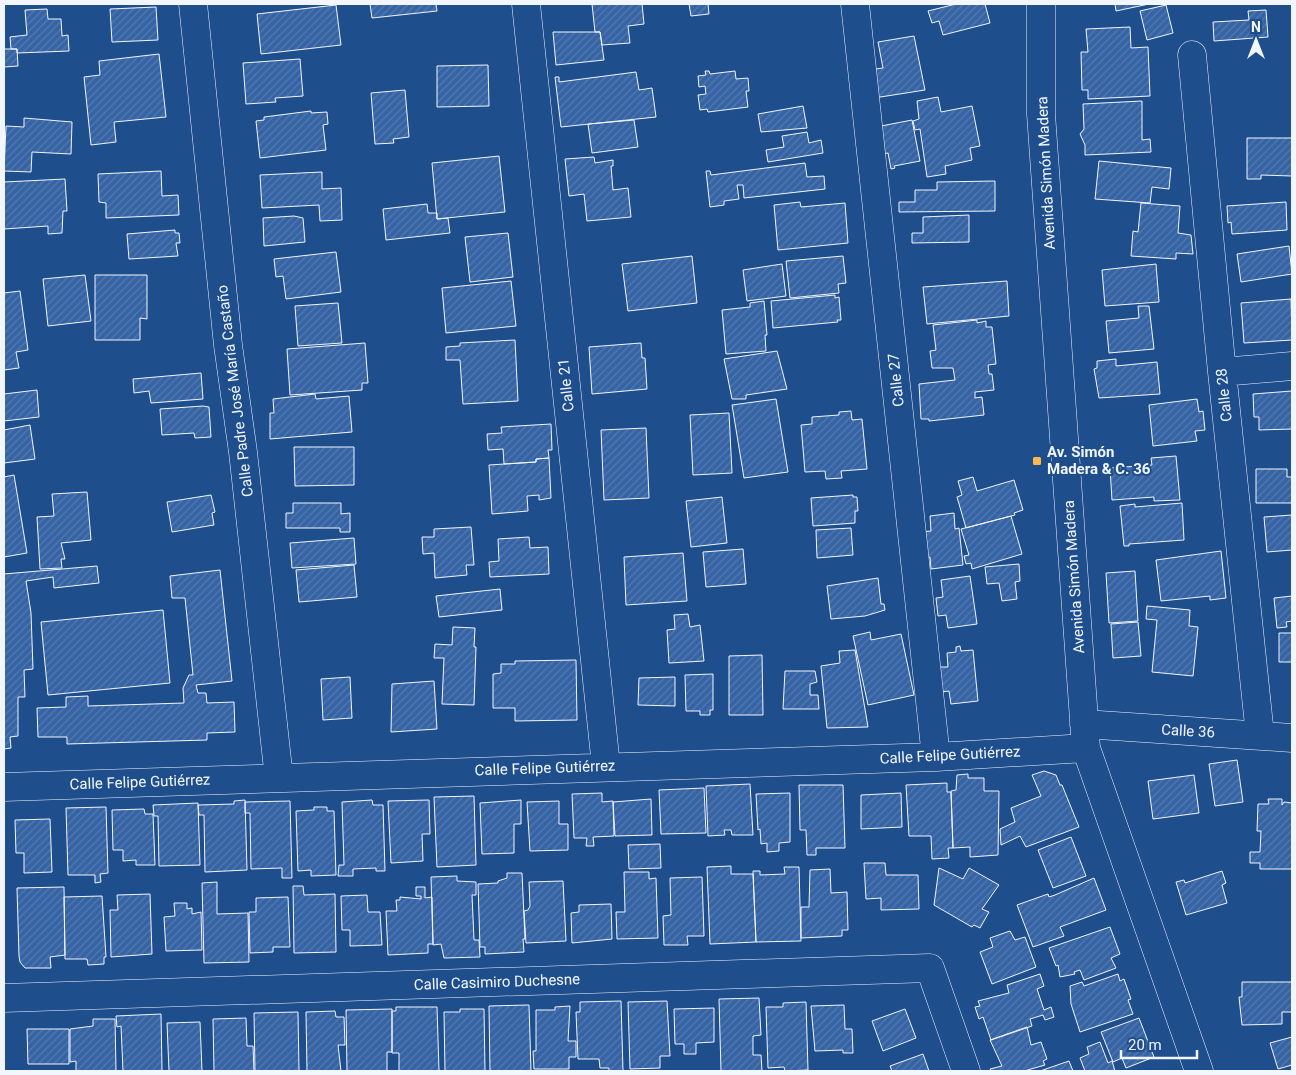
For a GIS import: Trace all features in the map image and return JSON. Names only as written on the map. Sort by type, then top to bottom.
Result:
[{"type":"street","name":"Calle Padre José María Castaño","points":[[193,4],[228,345],[244,461],[279,778]]},
{"type":"street","name":"Calle 21","points":[[526,4],[606,766]]},
{"type":"street","name":"Calle 27","points":[[855,4],[936,757]]},
{"type":"street","name":"Avenida Simón Madera","points":[[1041,4],[1041,114],[1085,736],[1199,1071]]},
{"type":"street","name":"Calle 28","points":[[1192,55],[1222,372],[1260,735]]},
{"type":"street","points":[[1222,372],[1292,366]]},
{"type":"street","name":"Calle 36","points":[[1085,736],[1260,735],[1292,738]]},
{"type":"street","name":"Calle Felipe Gutiérrez","points":[[4,787],[606,766],[936,757],[1085,736]]},
{"type":"street","name":"Calle Casimiro Duchesne","points":[[4,998],[930,968],[966,1071]]},
{"type":"building","points":[[370,4],[436,4],[437,11],[372,18]]},
{"type":"building","points":[[592,4],[642,4],[644,24],[628,26],[630,43],[602,45],[600,32],[595,32]]},
{"type":"building","points":[[689,4],[708,4],[709,14],[691,16]]},
{"type":"building","points":[[956,4],[985,4],[990,23],[943,35],[939,21],[932,23],[928,11]]},
{"type":"building","points":[[1115,4],[1149,4],[1116,11]]},
{"type":"building","points":[[336,5],[341,45],[261,54],[257,14]]},
{"type":"building","points":[[1166,5],[1173,33],[1147,40],[1140,11]]},
{"type":"building","points":[[156,7],[158,40],[112,42],[110,9]]},
{"type":"building","points":[[47,9],[48,19],[61,19],[62,36],[68,35],[69,51],[17,53],[17,49],[11,49],[10,37],[27,35],[25,10]]},
{"type":"building","points":[[1266,10],[1268,37],[1214,41],[1213,22],[1249,20],[1248,11]]},
{"type":"building","points":[[1130,27],[1131,48],[1148,47],[1150,96],[1088,99],[1088,90],[1082,90],[1081,52],[1088,52],[1086,29]]},
{"type":"building","points":[[553,32],[600,32],[604,60],[556,65]]},
{"type":"building","points":[[914,36],[925,90],[874,98],[869,70],[883,68],[878,42]]},
{"type":"building","points":[[4,49],[17,49],[18,66],[4,67]]},
{"type":"building","points":[[159,54],[166,117],[114,122],[116,142],[91,145],[84,77],[100,75],[99,61]]},
{"type":"building","points":[[300,59],[303,96],[275,98],[276,102],[246,104],[243,63]]},
{"type":"building","points":[[488,65],[489,106],[437,107],[437,66]]},
{"type":"building","points":[[705,71],[709,71],[710,74],[735,71],[736,79],[748,78],[749,91],[746,91],[748,107],[708,112],[707,109],[700,110],[698,95],[706,94],[705,86],[699,87],[698,76],[706,75]]},
{"type":"building","points":[[636,72],[639,90],[652,88],[656,117],[561,127],[555,77],[559,77],[559,82]]},
{"type":"building","points":[[405,90],[409,137],[393,139],[394,143],[375,144],[371,93]]},
{"type":"building","points":[[938,97],[941,112],[972,106],[980,146],[970,148],[972,160],[945,166],[946,174],[927,177],[920,129],[915,130],[913,121],[919,119],[917,101]]},
{"type":"building","points":[[1142,101],[1142,140],[1150,139],[1151,152],[1085,155],[1085,145],[1080,134],[1084,129],[1083,104]]},
{"type":"building","points":[[803,106],[807,128],[761,132],[758,114]]},
{"type":"building","points":[[311,111],[311,113],[327,112],[328,124],[323,125],[326,150],[260,158],[256,121],[264,120],[264,117]]},
{"type":"building","points":[[24,118],[72,122],[71,154],[32,152],[31,172],[4,171],[6,126],[24,127]]},
{"type":"building","points":[[634,120],[638,147],[592,153],[588,124]]},
{"type":"building","points":[[912,120],[920,161],[894,166],[895,168],[891,169],[888,153],[881,154],[876,127]]},
{"type":"building","points":[[807,132],[809,143],[821,140],[823,153],[768,162],[766,150],[784,147],[782,136]]},
{"type":"building","points":[[1247,138],[1292,138],[1292,176],[1261,175],[1261,179],[1247,179]]},
{"type":"building","points":[[499,156],[505,212],[437,219],[432,163]]},
{"type":"building","points":[[594,157],[595,163],[613,160],[613,166],[611,166],[613,190],[628,188],[631,217],[587,221],[584,194],[569,196],[565,159]]},
{"type":"building","points":[[1099,161],[1171,168],[1169,189],[1152,187],[1150,203],[1095,199]]},
{"type":"building","points":[[805,163],[807,177],[824,176],[825,189],[744,198],[743,185],[737,185],[739,199],[724,201],[724,205],[710,207],[706,171],[710,171],[711,175]]},
{"type":"building","points":[[161,171],[162,196],[178,195],[179,215],[106,218],[106,203],[99,202],[98,174]]},
{"type":"building","points":[[322,172],[322,189],[341,188],[342,220],[320,221],[319,205],[262,208],[260,175]]},
{"type":"building","points":[[65,179],[67,211],[63,211],[62,233],[48,234],[48,226],[4,229],[4,182]]},
{"type":"building","points":[[995,181],[995,211],[899,212],[899,202],[915,202],[915,190],[937,190],[937,182]]},
{"type":"building","points":[[800,202],[801,207],[845,203],[848,243],[778,250],[774,205]]},
{"type":"building","points":[[1286,202],[1287,230],[1232,234],[1231,222],[1228,223],[1227,206]]},
{"type":"building","points":[[1141,203],[1180,206],[1178,233],[1191,235],[1193,254],[1176,253],[1176,259],[1131,256],[1133,231],[1138,232]]},
{"type":"building","points":[[427,204],[428,213],[437,213],[437,219],[448,218],[450,233],[386,240],[383,209]]},
{"type":"building","points":[[969,215],[969,242],[912,243],[912,233],[923,233],[923,217]]},
{"type":"building","points":[[294,216],[303,218],[305,242],[264,246],[263,218]]},
{"type":"building","points":[[175,230],[175,233],[179,233],[180,243],[176,243],[178,256],[129,259],[127,234]]},
{"type":"building","points":[[508,233],[513,277],[470,282],[465,237]]},
{"type":"building","points":[[1289,246],[1292,274],[1241,282],[1237,254]]},
{"type":"building","points":[[336,252],[341,292],[286,299],[283,276],[276,277],[274,259]]},
{"type":"building","points":[[692,256],[697,303],[628,311],[622,264]]},
{"type":"building","points":[[843,256],[846,283],[838,284],[839,293],[790,298],[786,261]]},
{"type":"building","points":[[782,264],[786,296],[747,301],[743,270]]},
{"type":"building","points":[[1156,264],[1159,302],[1105,306],[1102,270]]},
{"type":"building","points":[[85,275],[91,321],[48,326],[43,279]]},
{"type":"building","points":[[95,275],[147,275],[147,319],[140,318],[140,340],[95,340]]},
{"type":"building","points":[[511,281],[516,326],[446,333],[442,288]]},
{"type":"building","points":[[1007,281],[1009,316],[927,324],[923,287]]},
{"type":"building","points":[[20,291],[28,350],[16,352],[19,368],[4,370],[4,293]]},
{"type":"building","points":[[835,295],[835,298],[839,297],[841,320],[837,320],[838,322],[773,328],[771,301]]},
{"type":"building","points":[[1291,299],[1292,340],[1244,343],[1241,303]]},
{"type":"building","points":[[764,301],[767,335],[765,335],[766,351],[726,354],[722,310],[750,307],[750,303]]},
{"type":"building","points":[[338,303],[342,343],[298,346],[295,306]]},
{"type":"building","points":[[1138,306],[1149,306],[1154,349],[1109,353],[1106,321],[1139,318]]},
{"type":"building","points":[[977,320],[977,323],[986,321],[986,327],[992,327],[996,364],[988,365],[989,374],[992,374],[994,390],[975,392],[975,398],[982,397],[984,415],[929,421],[929,419],[921,419],[919,384],[955,380],[953,368],[932,368],[930,351],[936,350],[933,325]]},
{"type":"building","points":[[515,340],[518,401],[463,404],[460,360],[446,360],[446,347],[460,346],[460,343]]},
{"type":"building","points":[[365,343],[368,383],[362,383],[362,390],[290,395],[287,349]]},
{"type":"building","points":[[641,343],[642,358],[645,358],[647,389],[592,394],[589,347]]},
{"type":"building","points":[[777,351],[787,389],[746,395],[746,399],[732,399],[724,359]]},
{"type":"building","points":[[1116,359],[1116,366],[1157,362],[1160,394],[1099,398],[1094,369],[1097,368],[1097,361]]},
{"type":"building","points":[[201,373],[203,399],[151,403],[149,391],[134,393],[133,379]]},
{"type":"building","points":[[37,390],[39,417],[4,421],[4,394]]},
{"type":"building","points":[[1292,391],[1292,429],[1259,430],[1259,417],[1254,417],[1253,394]]},
{"type":"building","points":[[315,394],[316,399],[349,396],[352,432],[270,439],[270,413],[274,413],[273,399]]},
{"type":"building","points":[[776,399],[788,472],[744,478],[732,405]]},
{"type":"building","points":[[1197,399],[1199,412],[1203,411],[1205,430],[1195,431],[1197,441],[1153,446],[1149,405]]},
{"type":"building","points":[[209,407],[211,437],[195,438],[194,433],[162,435],[160,409]]},
{"type":"building","points":[[851,411],[852,420],[862,419],[867,469],[841,471],[842,478],[826,479],[825,471],[805,472],[801,425],[812,424],[812,417],[839,415],[839,412]]},
{"type":"building","points":[[729,413],[732,473],[693,475],[690,415]]},
{"type":"building","points":[[551,424],[552,450],[548,450],[549,458],[536,459],[536,462],[504,464],[503,449],[488,450],[487,434],[502,433],[501,427]]},
{"type":"building","points":[[30,425],[35,459],[4,463],[4,430]]},
{"type":"building","points":[[646,428],[649,498],[604,500],[601,430]]},
{"type":"building","points":[[294,447],[354,447],[354,485],[295,486]]},
{"type":"building","points":[[1176,456],[1180,500],[1154,501],[1154,497],[1112,500],[1110,468],[1152,465],[1151,458]]},
{"type":"building","points":[[549,458],[551,498],[539,500],[539,495],[527,496],[528,511],[492,514],[489,465],[536,462],[536,459]]},
{"type":"building","points":[[1256,469],[1287,469],[1287,477],[1292,477],[1292,503],[1256,503]]},
{"type":"building","points":[[14,475],[27,553],[4,557],[4,477]]},
{"type":"building","points":[[973,477],[977,491],[1014,480],[1023,510],[1014,513],[1015,515],[966,528],[957,497],[962,495],[958,481]]},
{"type":"building","points":[[87,492],[91,540],[61,543],[65,559],[61,559],[62,568],[40,569],[37,517],[54,516],[52,494]]},
{"type":"building","points":[[211,495],[215,512],[212,513],[214,525],[172,532],[167,502]]},
{"type":"building","points":[[853,495],[853,497],[857,497],[858,511],[855,511],[855,523],[813,526],[811,498]]},
{"type":"building","points":[[722,497],[727,543],[691,547],[686,501]]},
{"type":"building","points":[[293,503],[341,503],[341,514],[350,513],[350,532],[340,532],[340,528],[286,528],[286,513],[293,513]]},
{"type":"building","points":[[1182,503],[1184,540],[1124,546],[1120,506],[1135,504],[1135,507]]},
{"type":"building","points":[[954,513],[955,529],[959,528],[963,565],[931,569],[930,557],[922,558],[920,532],[931,531],[930,516]]},
{"type":"building","points":[[1292,515],[1292,550],[1267,552],[1264,517]]},
{"type":"building","points":[[1011,516],[1022,554],[972,569],[971,563],[966,564],[964,556],[969,555],[961,529]]},
{"type":"building","points":[[471,527],[474,565],[466,565],[467,575],[435,578],[434,553],[423,554],[422,537],[434,537],[434,529]]},
{"type":"building","points":[[851,528],[853,555],[817,558],[816,530]]},
{"type":"building","points":[[529,537],[530,548],[548,547],[549,574],[490,577],[489,562],[499,561],[498,539]]},
{"type":"building","points":[[354,538],[356,564],[292,568],[290,543]]},
{"type":"building","points":[[743,549],[746,584],[706,587],[703,552]]},
{"type":"building","points":[[1221,551],[1226,598],[1210,600],[1210,596],[1161,601],[1156,560]]},
{"type":"building","points":[[683,553],[687,601],[626,605],[624,557]]},
{"type":"building","points":[[1019,564],[1020,581],[1015,582],[1017,599],[1002,601],[999,583],[987,584],[985,567]]},
{"type":"building","points":[[354,565],[357,597],[299,602],[296,570]]},
{"type":"building","points":[[97,566],[99,583],[54,588],[53,577],[26,581],[31,613],[33,669],[24,670],[25,697],[18,697],[18,736],[10,737],[11,748],[4,749],[4,574]]},
{"type":"building","points":[[220,570],[232,681],[196,685],[198,693],[206,693],[207,703],[234,702],[235,732],[207,733],[207,740],[67,744],[67,737],[38,737],[37,708],[66,707],[66,697],[88,696],[88,706],[184,703],[183,688],[189,675],[193,675],[185,598],[172,598],[170,576]]},
{"type":"building","points":[[1135,571],[1138,621],[1109,623],[1106,573]]},
{"type":"building","points":[[970,576],[977,624],[948,628],[946,615],[938,616],[936,598],[943,597],[941,580]]},
{"type":"building","points":[[878,578],[881,604],[884,604],[885,610],[865,616],[831,619],[827,586]]},
{"type":"building","points":[[500,589],[502,610],[439,617],[436,596]]},
{"type":"building","points":[[1292,596],[1292,621],[1286,622],[1287,627],[1277,628],[1274,598]]},
{"type":"building","points":[[1147,606],[1190,610],[1189,626],[1198,627],[1193,676],[1152,672],[1157,620],[1146,619]]},
{"type":"building","points":[[163,610],[170,683],[48,695],[41,622]]},
{"type":"building","points":[[688,614],[690,627],[700,625],[704,661],[669,663],[667,630],[675,629],[674,615]]},
{"type":"building","points":[[1138,622],[1141,656],[1113,658],[1111,624]]},
{"type":"building","points":[[453,627],[475,628],[474,705],[442,704],[444,658],[434,658],[435,644],[452,645]]},
{"type":"building","points":[[870,632],[871,640],[901,634],[914,695],[868,705],[853,636]]},
{"type":"building","points":[[1279,633],[1292,633],[1292,662],[1279,662]]},
{"type":"building","points":[[960,646],[961,651],[973,650],[978,701],[951,704],[949,691],[941,692],[939,667],[948,667],[947,653],[956,652],[956,647]]},
{"type":"building","points":[[855,650],[868,727],[827,728],[821,666],[840,663],[839,651]]},
{"type":"building","points":[[762,655],[763,715],[729,715],[729,656]]},
{"type":"building","points":[[576,660],[577,720],[515,721],[515,708],[493,708],[493,674],[501,673],[501,664],[515,664],[515,661]]},
{"type":"building","points":[[785,671],[815,671],[817,682],[810,684],[810,695],[818,695],[819,709],[783,709]]},
{"type":"building","points":[[713,674],[713,710],[710,710],[710,715],[700,715],[700,711],[686,711],[685,675]]},
{"type":"building","points":[[350,677],[352,718],[323,720],[321,679]]},
{"type":"building","points":[[675,677],[675,706],[638,705],[639,678]]},
{"type":"building","points":[[434,681],[437,729],[391,732],[392,684]]},
{"type":"building","points":[[1237,760],[1243,802],[1215,806],[1209,764]]},
{"type":"building","points":[[1044,771],[1056,775],[1079,827],[1026,847],[1020,836],[1001,845],[1000,829],[1015,822],[1011,808],[1041,796],[1032,775]]},
{"type":"building","points":[[968,774],[968,778],[984,778],[984,791],[999,791],[998,855],[970,857],[970,847],[953,848],[951,791],[956,790],[957,775]]},
{"type":"building","points":[[1194,775],[1199,813],[1153,819],[1148,781]]},
{"type":"building","points":[[947,783],[947,792],[951,792],[953,848],[948,848],[949,858],[932,859],[931,836],[909,836],[906,785]]},
{"type":"building","points":[[750,784],[753,835],[732,835],[731,830],[724,830],[725,835],[708,836],[706,786]]},
{"type":"building","points":[[799,785],[843,785],[845,848],[816,848],[816,855],[807,855],[806,830],[800,830]]},
{"type":"building","points":[[704,788],[706,833],[661,834],[659,790]]},
{"type":"building","points":[[602,793],[602,802],[613,801],[614,836],[593,837],[594,846],[586,846],[587,838],[574,838],[572,794]]},
{"type":"building","points":[[790,793],[790,842],[779,843],[779,851],[767,852],[767,843],[761,844],[760,829],[758,830],[756,794]]},
{"type":"building","points":[[901,793],[902,827],[861,829],[861,795]]},
{"type":"building","points":[[474,796],[476,865],[437,867],[434,797]]},
{"type":"building","points":[[651,799],[652,835],[615,836],[613,802]]},
{"type":"building","points":[[1268,799],[1282,799],[1282,805],[1284,802],[1292,803],[1292,869],[1260,869],[1260,863],[1250,863],[1250,852],[1260,852],[1261,831],[1257,831],[1258,804],[1269,804]]},
{"type":"building","points":[[245,800],[247,870],[205,872],[204,815],[199,815],[198,805],[234,804],[234,801]]},
{"type":"building","points":[[372,800],[373,805],[383,805],[385,871],[376,871],[376,868],[353,869],[353,876],[338,876],[339,865],[344,865],[342,802]]},
{"type":"building","points":[[429,800],[430,834],[422,834],[423,861],[391,863],[388,801]]},
{"type":"building","points":[[521,800],[521,824],[514,824],[514,853],[482,854],[480,803]]},
{"type":"building","points":[[290,801],[292,878],[282,878],[282,868],[251,869],[250,813],[245,813],[245,802]]},
{"type":"building","points":[[559,801],[559,824],[568,824],[568,850],[530,851],[527,802]]},
{"type":"building","points":[[198,803],[200,865],[159,866],[158,816],[154,816],[153,805]]},
{"type":"building","points":[[106,807],[108,873],[100,874],[101,882],[95,883],[95,875],[68,875],[66,808]]},
{"type":"building","points":[[314,807],[327,807],[327,811],[334,811],[336,875],[311,876],[311,870],[298,871],[296,811],[314,810]]},
{"type":"building","points":[[144,809],[145,814],[153,814],[155,865],[136,865],[136,860],[123,861],[123,850],[113,850],[112,810]]},
{"type":"building","points":[[50,819],[52,872],[24,873],[24,853],[16,853],[15,820]]},
{"type":"building","points":[[1071,837],[1086,876],[1053,888],[1038,850]]},
{"type":"building","points":[[660,844],[661,868],[629,869],[628,845]]},
{"type":"building","points":[[864,863],[885,863],[886,875],[918,875],[919,909],[881,910],[881,898],[866,899]]},
{"type":"building","points":[[731,866],[731,874],[753,874],[756,942],[710,944],[707,867]]},
{"type":"building","points":[[784,867],[799,867],[801,941],[756,942],[753,871],[760,871],[760,875],[785,874]]},
{"type":"building","points":[[939,868],[963,879],[969,868],[999,885],[982,909],[989,912],[980,928],[974,925],[972,927],[934,905]]},
{"type":"building","points":[[830,869],[831,893],[847,892],[848,930],[842,930],[842,936],[801,938],[801,907],[809,907],[810,870]]},
{"type":"building","points":[[1222,871],[1226,883],[1222,885],[1227,903],[1186,915],[1176,882],[1184,880],[1185,883]]},
{"type":"building","points":[[624,872],[649,872],[649,879],[656,878],[658,938],[617,939],[616,912],[625,912]]},
{"type":"building","points":[[507,873],[522,873],[524,952],[485,954],[485,947],[480,947],[478,884],[498,883],[498,881],[507,878]]},
{"type":"building","points":[[457,876],[457,881],[476,882],[476,895],[472,895],[474,940],[479,940],[480,957],[444,958],[441,944],[433,945],[431,877]]},
{"type":"building","points":[[702,877],[704,936],[687,936],[688,945],[664,945],[663,916],[671,915],[670,878]]},
{"type":"building","points":[[1094,878],[1106,910],[1060,927],[1064,936],[1033,947],[1017,905],[1048,894],[1049,897],[1055,895]]},
{"type":"building","points":[[563,881],[566,941],[526,943],[524,911],[528,910],[530,906],[529,882]]},
{"type":"building","points":[[217,882],[217,914],[248,913],[249,962],[204,963],[202,883]]},
{"type":"building","points":[[293,886],[303,886],[304,895],[335,894],[336,952],[294,953]]},
{"type":"building","points":[[64,887],[65,955],[50,957],[51,968],[25,968],[20,962],[19,956],[17,888]]},
{"type":"building","points":[[416,887],[425,887],[425,898],[432,897],[433,944],[428,944],[428,953],[388,955],[386,911],[397,911],[396,900],[400,900],[400,897],[421,899],[421,896],[416,896]]},
{"type":"building","points":[[150,894],[152,954],[111,957],[110,910],[118,910],[117,895]]},
{"type":"building","points":[[367,895],[368,912],[380,912],[382,945],[350,946],[350,930],[342,930],[341,896]]},
{"type":"building","points":[[102,896],[106,957],[104,957],[104,964],[88,965],[87,959],[65,959],[64,897]]},
{"type":"building","points":[[288,897],[290,947],[273,947],[273,952],[250,953],[249,912],[256,912],[256,898]]},
{"type":"building","points":[[174,903],[187,903],[187,909],[192,908],[192,914],[201,912],[202,950],[166,951],[164,917],[175,916]]},
{"type":"building","points":[[611,904],[612,939],[572,943],[571,913],[579,912],[579,905]]},
{"type":"building","points":[[1110,927],[1120,954],[1111,958],[1116,968],[1084,980],[1080,970],[1074,972],[1075,974],[1060,977],[1058,965],[1056,966],[1049,948]]},
{"type":"building","points":[[1010,931],[1015,940],[1025,937],[1036,967],[992,984],[980,952],[993,947],[990,938]]},
{"type":"building","points":[[1040,974],[1044,986],[1037,989],[1044,1010],[1051,1007],[1054,1017],[1045,1020],[1043,1015],[1030,1019],[1032,1026],[991,1040],[983,1017],[979,1019],[975,1007],[980,1006],[978,1001],[1009,993],[1007,985]]},
{"type":"building","points":[[1118,974],[1120,981],[1124,979],[1131,999],[1128,1000],[1133,1014],[1080,1032],[1071,1004],[1070,986],[1082,982],[1084,986]]},
{"type":"building","points":[[1242,982],[1292,982],[1292,1012],[1282,1012],[1282,1024],[1242,1025],[1239,997],[1242,997]]},
{"type":"building","points":[[759,998],[761,1035],[753,1036],[753,1055],[761,1055],[762,1071],[721,1071],[719,999]]},
{"type":"building","points":[[621,1001],[623,1071],[609,1071],[609,1068],[600,1068],[599,1059],[578,1059],[576,1012],[580,1012],[580,1002]]},
{"type":"building","points":[[667,1001],[670,1056],[660,1056],[660,1068],[630,1069],[628,1002]]},
{"type":"building","points":[[806,1002],[808,1070],[785,1071],[784,1067],[768,1068],[766,1007],[783,1007],[783,1003]]},
{"type":"building","points":[[529,1005],[531,1071],[490,1071],[489,1006]]},
{"type":"building","points":[[844,1005],[845,1029],[852,1029],[853,1053],[843,1053],[843,1050],[815,1051],[811,1006]]},
{"type":"building","points":[[570,1006],[568,1041],[576,1041],[576,1057],[569,1057],[569,1069],[534,1069],[533,1051],[536,1051],[536,1010],[555,1010],[555,1007]]},
{"type":"building","points":[[396,1007],[437,1007],[439,1071],[399,1071],[399,1053],[392,1053],[392,1011],[396,1011]]},
{"type":"building","points":[[714,1008],[714,1042],[696,1043],[696,1054],[684,1054],[684,1044],[675,1044],[674,1009]]},
{"type":"building","points":[[392,1009],[392,1052],[387,1052],[387,1071],[347,1071],[346,1010]]},
{"type":"building","points":[[460,1009],[484,1009],[485,1071],[445,1071],[444,1012],[460,1012]]},
{"type":"building","points":[[905,1009],[916,1038],[883,1051],[872,1021]]},
{"type":"building","points":[[335,1011],[336,1017],[344,1017],[345,1045],[338,1045],[341,1071],[307,1071],[306,1012]]},
{"type":"building","points":[[298,1012],[299,1071],[255,1071],[254,1013]]},
{"type":"building","points":[[161,1014],[162,1071],[123,1071],[121,1026],[117,1027],[116,1016]]},
{"type":"building","points":[[246,1018],[247,1046],[253,1046],[254,1071],[214,1071],[213,1019]]},
{"type":"building","points":[[1139,1018],[1154,1057],[1126,1068],[1122,1058],[1113,1062],[1101,1032]]},
{"type":"building","points":[[93,1019],[115,1019],[116,1071],[76,1071],[76,1061],[70,1062],[70,1029],[93,1026]]},
{"type":"building","points":[[200,1022],[202,1071],[169,1071],[167,1023]]},
{"type":"building","points":[[1027,1027],[1031,1045],[1041,1042],[1047,1059],[1043,1061],[1045,1065],[1024,1071],[991,1071],[990,1069],[1002,1066],[990,1040]]},
{"type":"building","points":[[27,1029],[69,1029],[69,1064],[28,1064]]},
{"type":"building","points":[[1292,1037],[1292,1065],[1278,1069],[1270,1043]]},
{"type":"building","points":[[1100,1042],[1108,1063],[1112,1061],[1115,1071],[1085,1071],[1080,1058],[1089,1054],[1087,1047]]},
{"type":"building","points":[[923,1054],[929,1071],[892,1071],[890,1066]]},
{"type":"building","points":[[1069,1061],[1073,1071],[1040,1071]]},
{"type":"place","name":"Av. Simón Madera & C. 36","points":[[1037,461]]}]
